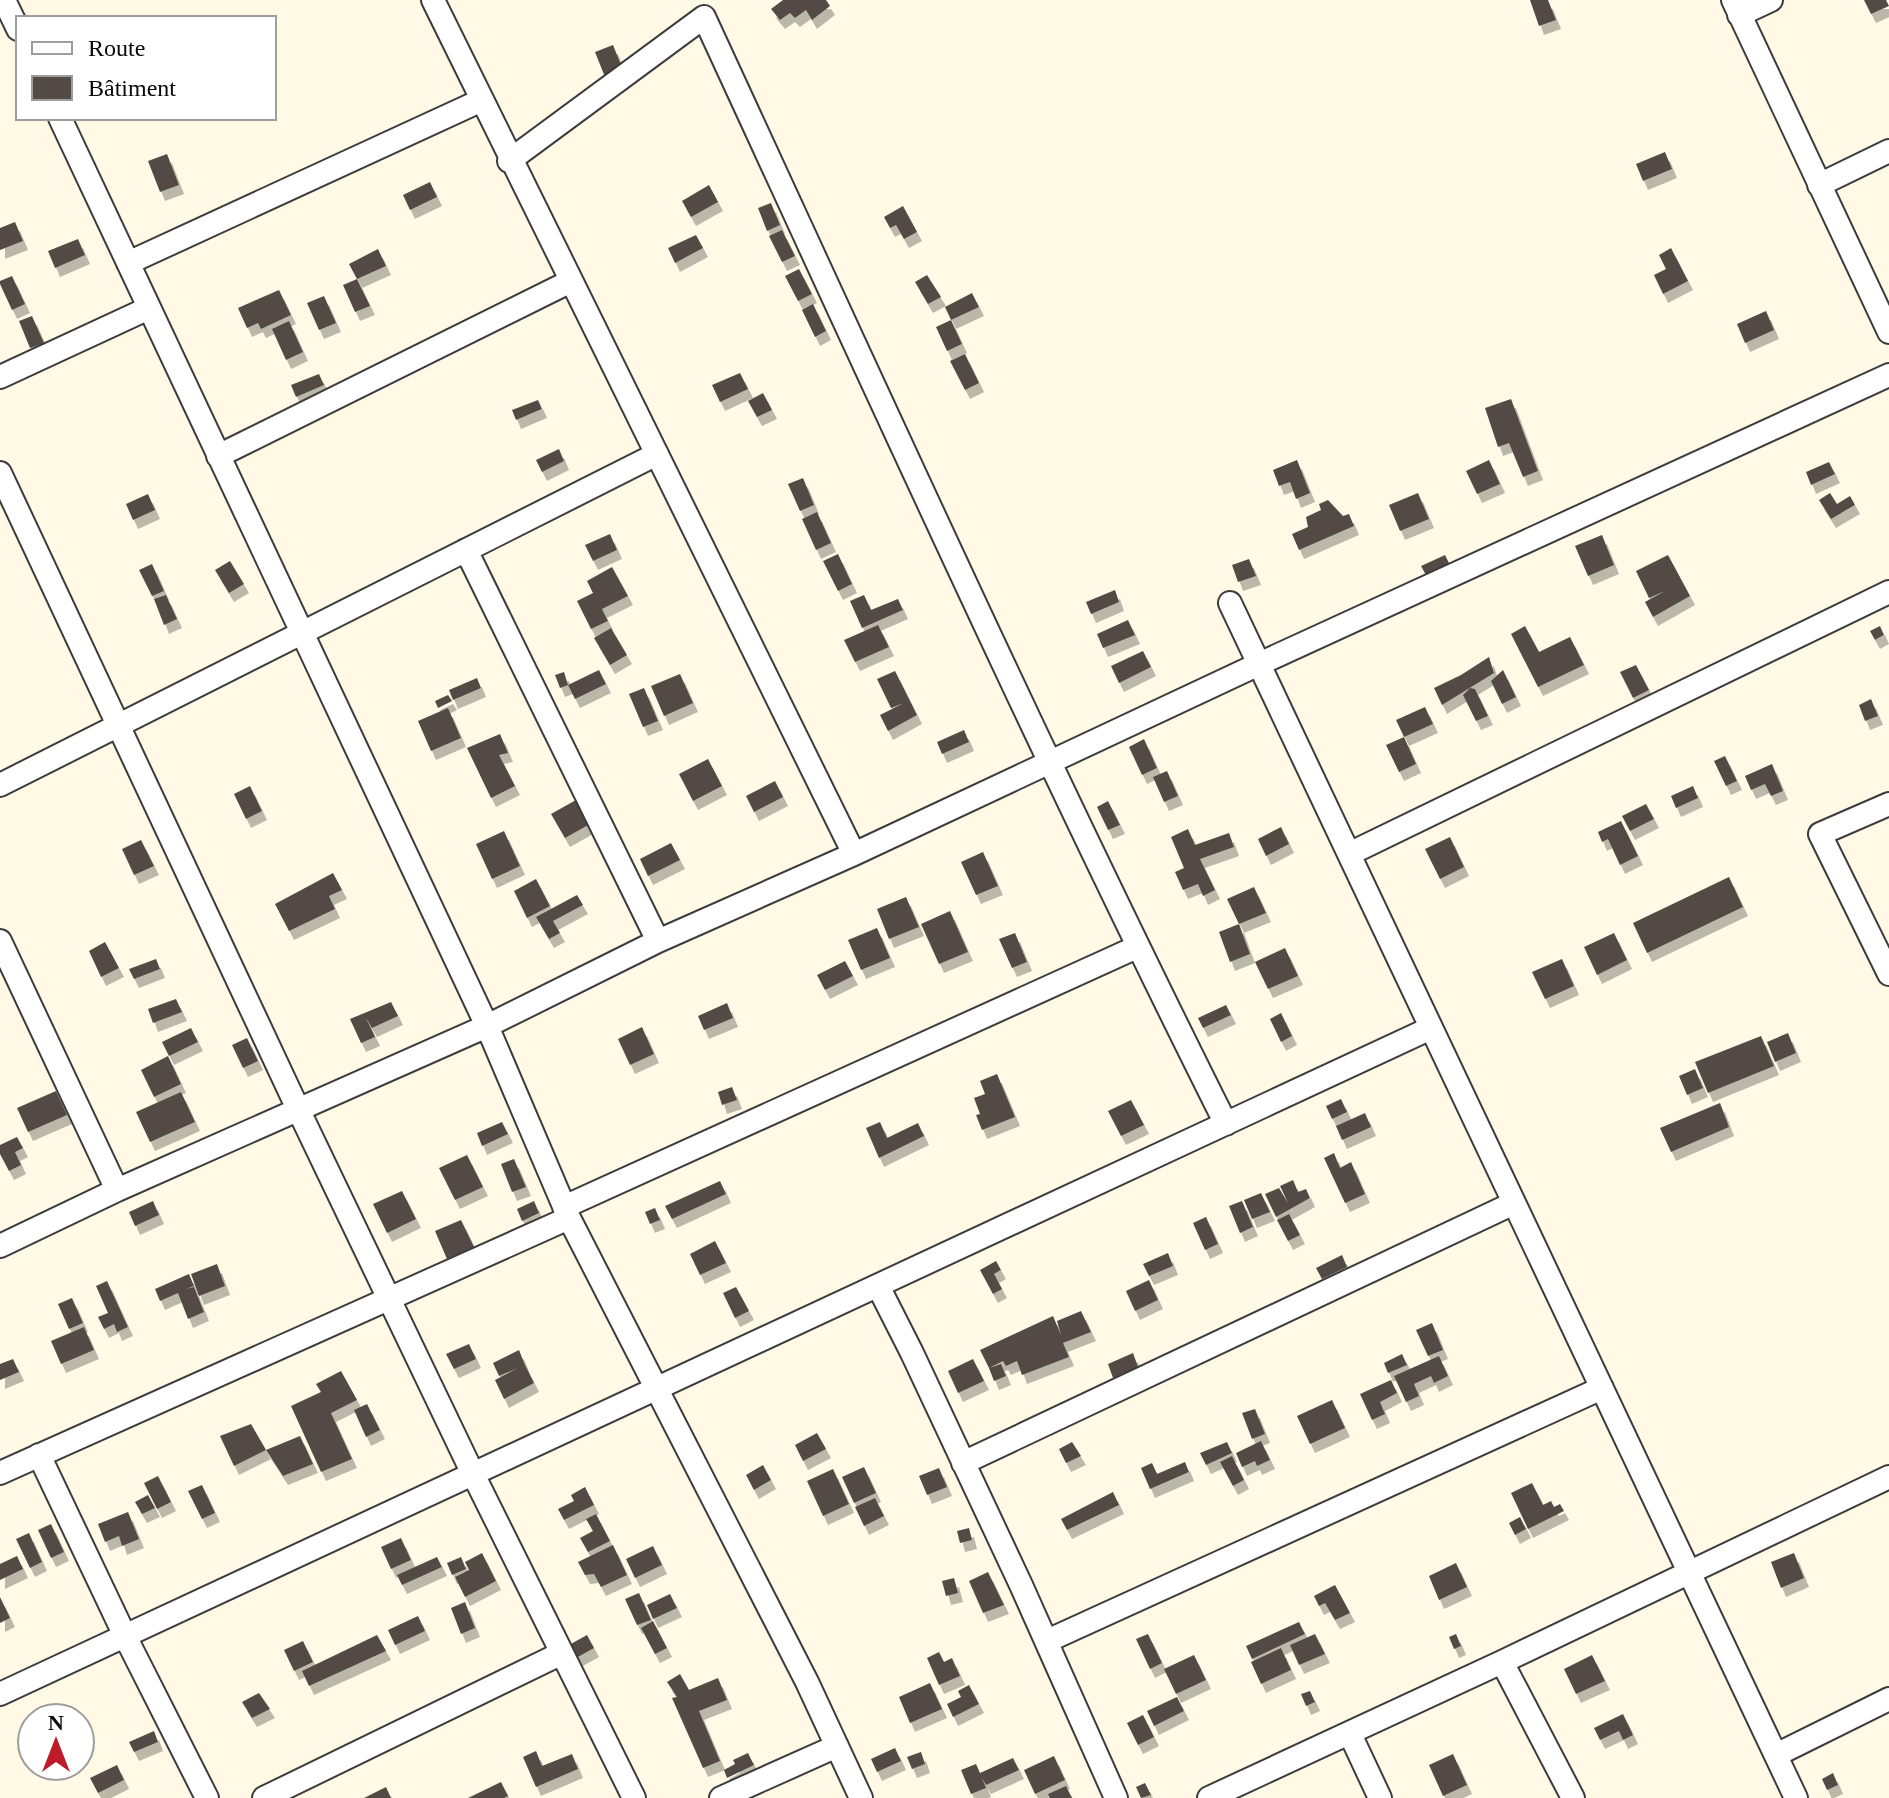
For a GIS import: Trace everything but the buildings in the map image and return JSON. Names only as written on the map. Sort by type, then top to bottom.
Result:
[{"type":"street","points":[[4,0],[16,25]]},
{"type":"street","points":[[433,0],[854,854]]},
{"type":"street","points":[[1771,0],[1736,8],[1889,332]]},
{"type":"street","points":[[510,160],[704,17],[1049,763],[1226,1124]]},
{"type":"street","points":[[128,263],[482,100]]},
{"type":"street","points":[[61,120],[487,1026],[567,1212],[807,1682],[861,1798]]},
{"type":"street","points":[[1819,185],[1889,151]]},
{"type":"street","points":[[218,456],[571,281]]},
{"type":"street","points":[[0,377],[149,308]]},
{"type":"street","points":[[0,1246],[117,1190],[487,1026],[658,941],[854,854],[1889,375]]},
{"type":"street","points":[[0,785],[657,454]]},
{"type":"street","points":[[0,473],[298,1109],[473,1474],[634,1798]]},
{"type":"street","points":[[466,550],[658,941]]},
{"type":"street","points":[[1349,854],[1889,592]]},
{"type":"street","points":[[1230,603],[1796,1798]]},
{"type":"street","points":[[1889,804],[1820,834],[1889,974]]},
{"type":"street","points":[[0,941],[117,1190]]},
{"type":"street","points":[[0,1473],[390,1298],[567,1212],[1137,947]]},
{"type":"street","points":[[0,1694],[1431,1028]]},
{"type":"street","points":[[963,1463],[1514,1203]]},
{"type":"street","points":[[878,1286],[1047,1641],[1116,1798]]},
{"type":"street","points":[[1047,1641],[1602,1388]]},
{"type":"street","points":[[39,1455],[207,1798]]},
{"type":"street","points":[[1209,1798],[1889,1477]]},
{"type":"street","points":[[264,1798],[562,1653]]},
{"type":"street","points":[[1502,1662],[1573,1798]]},
{"type":"street","points":[[1776,1755],[1889,1699]]},
{"type":"street","points":[[1350,1734],[1380,1798]]},
{"type":"street","points":[[721,1798],[837,1746]]}]
